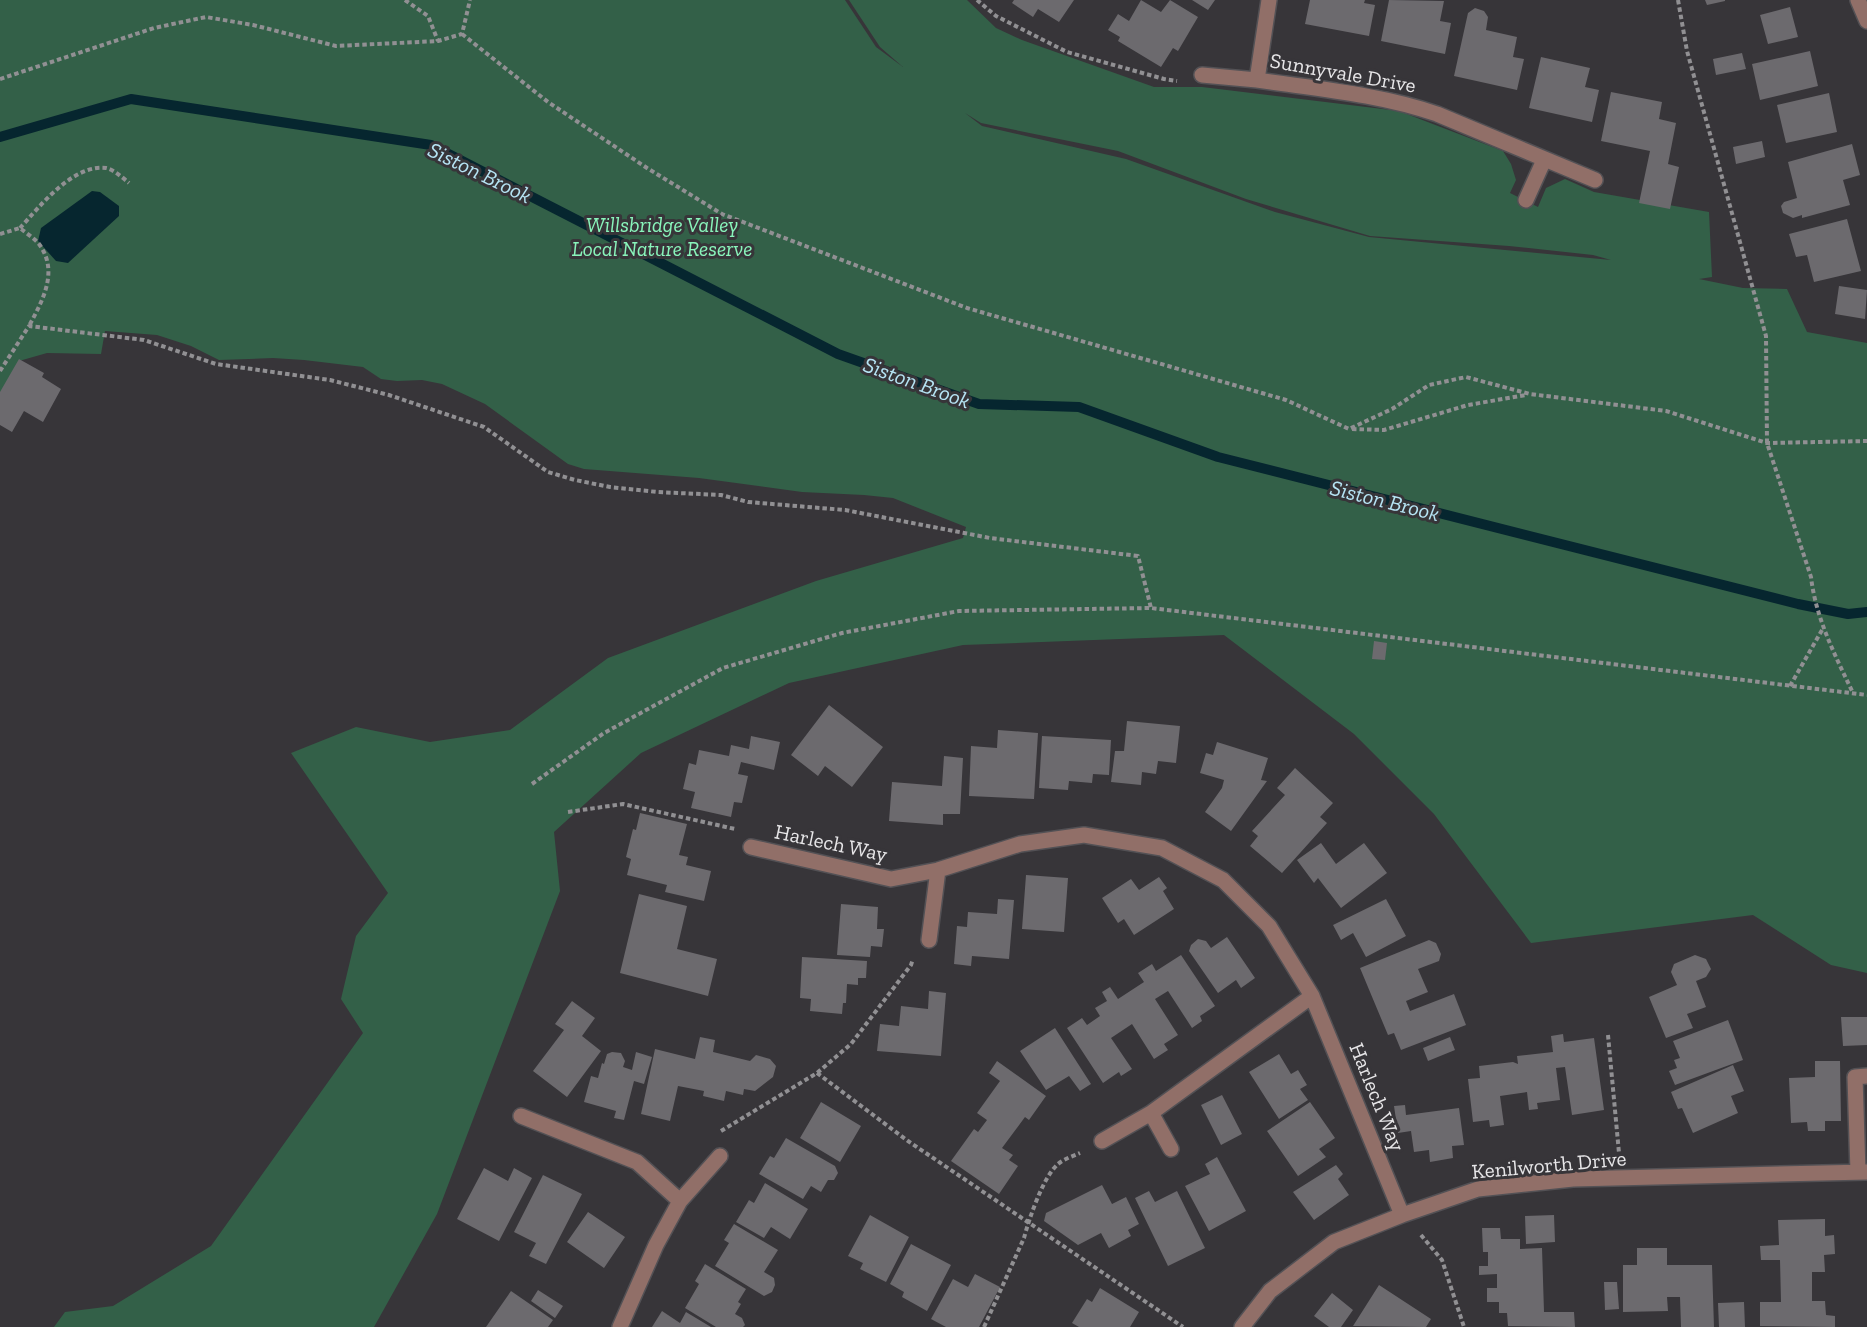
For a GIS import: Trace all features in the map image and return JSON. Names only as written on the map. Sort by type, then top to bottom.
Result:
[{"type":"street","name":"Sunnyvale Drive","points":[[1269,0],[1257,80],[1382,98],[1411,105],[1595,180]]},
{"type":"street","points":[[1858,0],[1867,21]]},
{"type":"street","points":[[1202,75],[1257,80]]},
{"type":"street","points":[[1526,200],[1544,160]]},
{"type":"street","name":"Harlech Way","points":[[752,847],[891,879],[938,870],[1020,844],[1084,835],[1162,848],[1224,880],[1269,926],[1312,996],[1402,1215]]},
{"type":"street","points":[[929,940],[938,870]]},
{"type":"street","points":[[1102,1141],[1151,1113],[1312,996]]},
{"type":"street","points":[[1862,1172],[1856,1077],[1867,1076]]},
{"type":"street","points":[[1151,1113],[1171,1149]]},
{"type":"street","points":[[521,1116],[637,1162],[680,1201]]},
{"type":"street","points":[[620,1327],[656,1245],[680,1201],[720,1156]]},
{"type":"street","name":"Kenilworth Drive","points":[[1242,1327],[1270,1291],[1334,1242],[1402,1215],[1478,1189],[1573,1179],[1862,1172]]},
{"type":"path","points":[[405,0],[428,16],[438,41]]},
{"type":"path","points":[[462,34],[470,0]]},
{"type":"path","points":[[977,0],[996,16],[1067,52],[1164,79],[1182,82],[1202,75]]},
{"type":"path","points":[[1678,0],[1687,51],[1766,336],[1767,443],[1811,577],[1822,629],[1854,694]]},
{"type":"path","points":[[0,79],[154,28],[206,17],[253,25],[336,46],[438,41],[462,34]]},
{"type":"path","points":[[462,34],[548,102],[647,168],[722,214],[967,308],[1287,400],[1349,429],[1384,430],[1468,405],[1530,394]]},
{"type":"path","points":[[0,234],[20,228],[50,195],[87,169],[108,168],[129,183]]},
{"type":"path","points":[[0,371],[29,326],[48,287],[49,265],[38,244],[20,228]]},
{"type":"path","points":[[29,326],[144,340],[216,364],[330,380],[390,395],[484,427],[548,472],[575,480],[610,487],[721,495],[748,502],[845,510],[990,538],[1138,556],[1151,608]]},
{"type":"path","points":[[1349,429],[1392,410],[1429,385],[1466,377],[1530,394],[1666,411],[1767,443],[1867,441]]},
{"type":"path","points":[[532,784],[604,733],[723,668],[842,633],[959,611],[1151,608],[1867,695]]},
{"type":"path","points":[[1790,686],[1822,629]]},
{"type":"path","points":[[568,812],[622,804],[736,829],[752,847]]},
{"type":"path","points":[[702,1176],[712,1137],[817,1073],[851,1044],[911,965],[918,943],[932,917]]},
{"type":"path","points":[[1608,1035],[1621,1178]]},
{"type":"path","points":[[817,1073],[908,1141],[1183,1327]]},
{"type":"path","points":[[984,1327],[1024,1238],[1042,1189],[1058,1164],[1102,1141]]},
{"type":"path","points":[[1402,1215],[1442,1260],[1464,1327]]},
{"type":"green space","name":"Willsbridge Valley Local Nature Reserve","points":[[0,0],[845,0],[876,47],[903,67],[880,47],[849,0],[967,0],[996,28],[1022,40],[1154,87],[1202,87],[1399,111],[1503,151],[1511,164],[1516,180],[1510,193],[1538,207],[1546,188],[1565,179],[1594,192],[1709,212],[1712,277],[1699,279],[1743,288],[1787,289],[1807,332],[1867,343],[1867,973],[1831,965],[1753,915],[1531,943],[1434,814],[1354,734],[1224,635],[963,645],[789,683],[641,753],[554,832],[560,891],[437,1214],[374,1327],[54,1327],[65,1312],[113,1306],[211,1246],[363,1033],[341,999],[356,936],[388,893],[291,753],[356,727],[430,742],[510,730],[608,658],[816,581],[963,538],[966,527],[893,498],[802,492],[699,478],[584,469],[568,464],[485,404],[442,384],[422,380],[381,379],[363,367],[304,360],[273,358],[219,360],[191,346],[157,335],[105,331],[101,354],[47,353],[19,361],[0,397]],"holes":[[[965,113],[981,123],[1118,151],[1246,199],[1370,236],[1509,246],[1593,255],[1611,260],[1369,237],[1275,212],[1126,159],[982,126]]]},
{"type":"water","points":[[92,191],[100,192],[119,206],[119,216],[68,263],[56,261],[38,241],[41,228]]},
{"type":"building","points":[[1014,0],[1074,0],[1059,22],[1038,9],[1033,17],[1012,3]]},
{"type":"building","points":[[1141,0],[1161,12],[1170,0],[1198,17],[1178,51],[1173,48],[1161,67],[1118,41],[1120,37],[1108,30],[1118,14],[1129,21]]},
{"type":"building","points":[[1192,0],[1215,0],[1208,10]]},
{"type":"building","points":[[1310,0],[1365,0],[1364,3],[1375,5],[1369,36],[1305,24]]},
{"type":"building","points":[[1389,0],[1444,1],[1440,21],[1451,23],[1445,54],[1381,41]]},
{"type":"building","points":[[1705,0],[1725,0],[1725,1],[1707,5]]},
{"type":"building","points":[[1790,7],[1798,37],[1768,44],[1760,15]]},
{"type":"building","points":[[1475,8],[1484,11],[1488,17],[1486,30],[1517,37],[1513,57],[1524,59],[1517,90],[1454,76],[1468,13]]},
{"type":"building","points":[[1810,51],[1818,86],[1760,100],[1752,64]]},
{"type":"building","points":[[1742,53],[1746,69],[1716,75],[1713,59]]},
{"type":"building","points":[[1541,57],[1590,68],[1585,87],[1599,90],[1592,122],[1529,108]]},
{"type":"building","points":[[1611,92],[1662,102],[1659,119],[1676,123],[1668,164],[1679,167],[1670,209],[1639,203],[1650,151],[1601,141]]},
{"type":"building","points":[[1829,93],[1837,132],[1786,143],[1777,105]]},
{"type":"building","points":[[1762,141],[1765,157],[1736,164],[1733,147]]},
{"type":"building","points":[[1852,144],[1860,175],[1843,180],[1850,205],[1802,218],[1802,215],[1793,218],[1783,213],[1781,206],[1784,202],[1797,198],[1788,162]]},
{"type":"building","points":[[1847,219],[1861,271],[1814,282],[1807,255],[1796,257],[1789,234]]},
{"type":"building","points":[[1839,286],[1867,290],[1865,319],[1835,314]]},
{"type":"building","points":[[19,359],[44,373],[42,377],[61,389],[43,422],[24,411],[12,432],[0,425],[0,392]]},
{"type":"building","points":[[1374,641],[1387,643],[1385,660],[1372,659]]},
{"type":"building","points":[[829,705],[883,747],[852,787],[825,766],[818,776],[791,755]]},
{"type":"building","points":[[1127,721],[1180,726],[1176,763],[1158,761],[1156,774],[1142,772],[1141,785],[1111,782],[1115,751],[1124,751]]},
{"type":"building","points":[[998,730],[1038,733],[1034,799],[969,796],[971,746],[997,748]]},
{"type":"building","points":[[751,736],[780,742],[774,770],[741,762],[738,774],[748,776],[742,803],[734,802],[731,817],[691,808],[695,792],[683,789],[689,763],[696,765],[699,750],[729,756],[731,745],[749,749]]},
{"type":"building","points":[[1042,736],[1111,740],[1109,775],[1093,774],[1092,783],[1069,781],[1068,790],[1039,788]]},
{"type":"building","points":[[1217,742],[1268,758],[1261,780],[1267,781],[1231,831],[1205,812],[1222,788],[1224,780],[1200,773],[1206,753],[1213,755]]},
{"type":"building","points":[[944,756],[963,758],[960,814],[943,814],[943,825],[889,821],[892,782],[942,786]]},
{"type":"building","points":[[1295,768],[1333,803],[1320,817],[1327,823],[1282,873],[1250,846],[1258,836],[1252,831],[1285,795],[1277,788]]},
{"type":"building","points":[[640,813],[687,824],[679,855],[688,857],[686,865],[711,871],[704,901],[665,892],[667,885],[627,875],[631,859],[626,857],[633,829],[636,830]]},
{"type":"building","points":[[1321,843],[1336,864],[1364,843],[1387,873],[1341,908],[1318,878],[1314,883],[1297,860]]},
{"type":"building","points":[[1026,875],[1068,878],[1064,932],[1022,929]]},
{"type":"building","points":[[1159,877],[1167,888],[1163,891],[1174,909],[1134,935],[1124,919],[1118,923],[1102,898],[1131,879],[1139,890]]},
{"type":"building","points":[[639,894],[687,906],[677,949],[717,959],[708,996],[620,973]]},
{"type":"building","points":[[998,899],[1014,900],[1009,959],[972,956],[971,966],[954,964],[957,926],[967,927],[968,912],[997,914]]},
{"type":"building","points":[[1386,899],[1406,936],[1366,957],[1353,933],[1341,940],[1333,925]]},
{"type":"building","points":[[841,904],[878,907],[877,929],[884,929],[882,947],[871,946],[870,957],[837,955]]},
{"type":"building","points":[[1227,937],[1255,978],[1241,988],[1236,980],[1218,993],[1189,951],[1191,945],[1198,939],[1206,941],[1211,948]]},
{"type":"building","points":[[1429,940],[1436,943],[1441,954],[1439,961],[1418,969],[1428,992],[1406,1001],[1410,1011],[1454,994],[1466,1025],[1401,1050],[1394,1033],[1388,1035],[1360,968]]},
{"type":"building","points":[[1181,955],[1215,1006],[1200,1016],[1202,1021],[1192,1028],[1168,991],[1155,999],[1178,1035],[1164,1044],[1168,1050],[1154,1059],[1132,1024],[1111,1038],[1132,1069],[1121,1076],[1119,1072],[1103,1083],[1067,1028],[1082,1018],[1087,1025],[1100,1016],[1095,1008],[1107,1001],[1102,992],[1110,987],[1118,999],[1144,982],[1138,973],[1152,964],[1156,971]]},
{"type":"building","points":[[1695,955],[1706,959],[1711,969],[1706,977],[1696,981],[1706,1007],[1687,1014],[1693,1028],[1666,1038],[1649,997],[1677,985],[1671,972],[1674,964]]},
{"type":"building","points":[[802,957],[867,961],[866,978],[858,978],[858,985],[847,984],[846,1003],[843,1003],[842,1014],[810,1011],[811,999],[800,998]]},
{"type":"building","points":[[929,991],[946,993],[941,1056],[877,1051],[880,1024],[899,1026],[901,1006],[928,1009]]},
{"type":"building","points":[[572,1001],[595,1018],[582,1036],[601,1051],[567,1097],[533,1071],[564,1030],[555,1024]]},
{"type":"building","points":[[1841,1017],[1867,1017],[1867,1045],[1843,1046]]},
{"type":"building","points":[[1728,1020],[1743,1060],[1675,1085],[1669,1071],[1677,1068],[1674,1060],[1680,1058],[1673,1041]]},
{"type":"building","points":[[1055,1028],[1091,1084],[1080,1091],[1069,1076],[1046,1090],[1020,1051]]},
{"type":"building","points":[[1563,1034],[1564,1042],[1594,1038],[1604,1110],[1572,1115],[1565,1067],[1556,1068],[1560,1100],[1537,1103],[1538,1109],[1529,1110],[1527,1092],[1500,1096],[1504,1125],[1490,1127],[1489,1120],[1473,1122],[1468,1079],[1480,1078],[1479,1066],[1513,1062],[1518,1064],[1517,1056],[1553,1052],[1551,1036]]},
{"type":"building","points":[[700,1037],[715,1040],[713,1052],[750,1061],[756,1055],[770,1059],[776,1066],[773,1077],[755,1091],[744,1089],[743,1095],[726,1091],[724,1101],[703,1096],[704,1091],[678,1086],[670,1121],[641,1114],[655,1049],[695,1059]]},
{"type":"building","points":[[1450,1037],[1455,1050],[1428,1061],[1423,1048]]},
{"type":"building","points":[[636,1052],[652,1057],[644,1084],[634,1081],[624,1120],[614,1118],[616,1111],[584,1102],[591,1076],[598,1078],[602,1063],[604,1064],[607,1054],[621,1053],[625,1061],[623,1067],[632,1070]]},
{"type":"building","points":[[1279,1054],[1291,1074],[1298,1070],[1307,1085],[1300,1089],[1308,1100],[1279,1119],[1249,1072]]},
{"type":"building","points":[[997,1061],[1046,1096],[1029,1120],[1025,1117],[1002,1148],[1013,1155],[1009,1160],[1018,1166],[999,1194],[951,1161],[974,1129],[978,1132],[987,1120],[977,1113],[1000,1081],[989,1073]]},
{"type":"building","points":[[1815,1061],[1840,1061],[1841,1121],[1825,1121],[1825,1131],[1808,1131],[1807,1122],[1791,1123],[1789,1078],[1815,1077]]},
{"type":"building","points":[[1733,1065],[1744,1091],[1731,1096],[1738,1113],[1693,1133],[1682,1108],[1678,1109],[1671,1092]]},
{"type":"building","points":[[1222,1095],[1242,1134],[1221,1145],[1201,1105]]},
{"type":"building","points":[[821,1102],[861,1126],[840,1162],[800,1138]]},
{"type":"building","points":[[1310,1102],[1335,1138],[1319,1149],[1326,1157],[1298,1176],[1267,1131]]},
{"type":"building","points":[[1405,1105],[1406,1115],[1459,1108],[1464,1145],[1452,1146],[1453,1158],[1430,1162],[1429,1150],[1414,1152],[1411,1131],[1398,1133],[1394,1106]]},
{"type":"building","points":[[786,1138],[835,1166],[838,1173],[834,1180],[828,1180],[821,1192],[811,1186],[803,1199],[759,1174],[770,1156],[774,1158]]},
{"type":"building","points":[[1217,1157],[1246,1211],[1209,1231],[1185,1186],[1210,1174],[1205,1164]]},
{"type":"building","points":[[1336,1165],[1343,1174],[1338,1179],[1349,1195],[1314,1220],[1293,1192]]},
{"type":"building","points":[[484,1168],[508,1181],[514,1168],[532,1178],[499,1241],[457,1219]]},
{"type":"building","points":[[543,1175],[582,1194],[546,1264],[529,1256],[536,1243],[514,1232]]},
{"type":"building","points":[[765,1183],[808,1209],[790,1239],[771,1227],[764,1238],[736,1222],[749,1200],[754,1203]]},
{"type":"building","points":[[1102,1185],[1112,1204],[1126,1197],[1139,1224],[1128,1230],[1131,1236],[1109,1248],[1101,1233],[1078,1245],[1044,1221],[1046,1213]]},
{"type":"building","points":[[1149,1191],[1155,1202],[1177,1191],[1205,1248],[1168,1266],[1135,1198]]},
{"type":"building","points":[[588,1212],[625,1237],[604,1268],[567,1242]]},
{"type":"building","points":[[870,1215],[909,1237],[886,1282],[860,1269],[863,1263],[848,1256]]},
{"type":"building","points":[[1554,1215],[1555,1242],[1526,1244],[1525,1216]]},
{"type":"building","points":[[1825,1219],[1825,1236],[1834,1235],[1835,1254],[1824,1255],[1825,1272],[1812,1272],[1812,1301],[1825,1301],[1826,1315],[1835,1316],[1835,1327],[1760,1326],[1760,1302],[1781,1302],[1780,1260],[1761,1260],[1760,1246],[1779,1245],[1778,1220]]},
{"type":"building","points":[[734,1224],[778,1250],[764,1272],[774,1278],[775,1285],[772,1292],[764,1296],[715,1266],[729,1243],[724,1240]]},
{"type":"building","points":[[1482,1228],[1500,1228],[1501,1239],[1520,1239],[1520,1249],[1542,1248],[1544,1312],[1574,1312],[1575,1327],[1508,1326],[1507,1313],[1499,1313],[1499,1302],[1487,1302],[1487,1288],[1497,1288],[1497,1274],[1479,1275],[1479,1266],[1488,1266],[1488,1252],[1483,1252]]},
{"type":"building","points":[[911,1244],[951,1265],[927,1311],[902,1297],[904,1292],[890,1284]]},
{"type":"building","points":[[1637,1248],[1667,1248],[1667,1265],[1712,1265],[1714,1327],[1681,1327],[1680,1297],[1667,1297],[1668,1311],[1623,1312],[1623,1265],[1637,1265]]},
{"type":"building","points":[[705,1264],[746,1289],[738,1302],[741,1304],[735,1314],[742,1318],[745,1325],[743,1327],[716,1327],[685,1308],[699,1284],[695,1281]]},
{"type":"building","points":[[975,1274],[1000,1287],[979,1327],[946,1327],[931,1319],[953,1279],[968,1287]]},
{"type":"building","points":[[1604,1282],[1617,1282],[1619,1309],[1605,1310]]},
{"type":"building","points":[[1379,1285],[1431,1319],[1426,1327],[1353,1326]]},
{"type":"building","points":[[1100,1288],[1139,1312],[1130,1327],[1079,1327],[1072,1323],[1087,1299],[1092,1302]]},
{"type":"building","points":[[538,1290],[563,1306],[555,1318],[531,1301]]},
{"type":"building","points":[[511,1291],[553,1320],[548,1327],[486,1327]]},
{"type":"building","points":[[1332,1293],[1353,1310],[1341,1327],[1329,1327],[1314,1316]]},
{"type":"building","points":[[1744,1302],[1745,1327],[1719,1327],[1718,1303]]},
{"type":"building","points":[[662,1311],[680,1323],[686,1312],[711,1327],[652,1327]]},
{"type":"waterway","name":"Siston Brook","points":[[0,137],[131,99],[431,145],[838,354],[979,404],[1079,407],[1218,457],[1798,604],[1848,614],[1867,612]]}]
